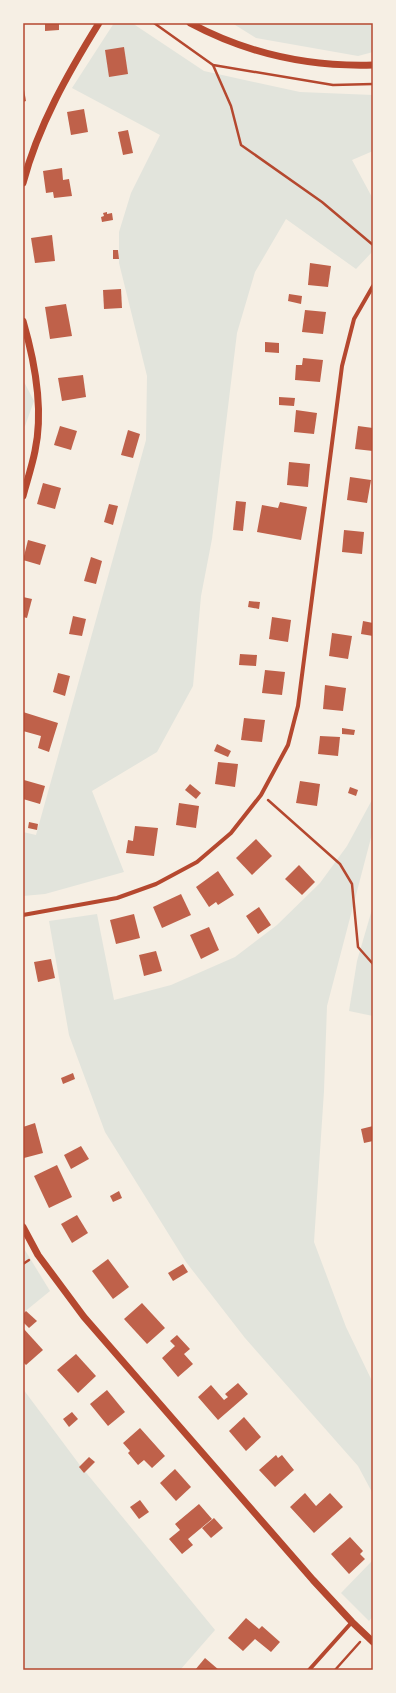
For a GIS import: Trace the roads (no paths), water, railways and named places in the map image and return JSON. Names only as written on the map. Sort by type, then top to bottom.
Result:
[{"type":"street","points":[[23,183],[29,160],[59,92],[98,23]]},
{"type":"street","points":[[190,23],[218,38],[275,56],[348,66],[373,65]]},
{"type":"street","points":[[23,915],[117,898],[156,884],[197,862],[231,833],[261,795],[288,745],[298,706],[342,366],[354,319],[373,286]]},
{"type":"street","points":[[23,321],[35,369],[38,409],[35,450],[23,496]]},
{"type":"street","points":[[23,1227],[38,1255],[84,1317],[158,1404],[352,1622],[373,1642]]},
{"type":"street","points":[[309,1670],[352,1622]]}]
